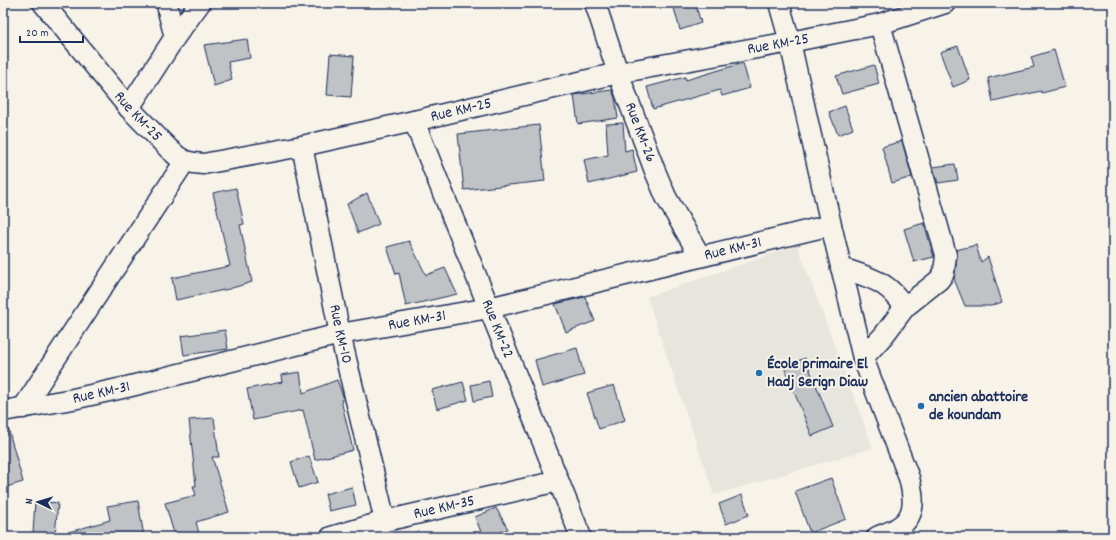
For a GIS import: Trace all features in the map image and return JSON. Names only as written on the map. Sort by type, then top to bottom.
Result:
[{"type":"street","name":"Rue KM-25","points":[[43,3],[129,108],[173,153],[185,161],[203,164],[302,146],[618,73],[880,24],[934,5]]},
{"type":"street","points":[[168,3],[169,15],[175,37]]},
{"type":"street","points":[[129,108],[175,37],[200,3]]},
{"type":"street","name":"Rue KM-26","points":[[595,3],[618,73],[655,171],[666,197],[700,256]]},
{"type":"street","points":[[778,3],[790,42],[831,225],[863,358],[909,478],[913,494],[913,507],[908,518],[898,528],[877,537]]},
{"type":"street","points":[[863,358],[884,335],[905,307],[939,280],[944,273],[946,255],[880,24]]},
{"type":"street","name":"Rue KM-22","points":[[414,121],[581,537]]},
{"type":"street","name":"Rue KM-10","points":[[302,146],[340,334],[385,521]]},
{"type":"street","points":[[22,408],[185,161]]},
{"type":"street","name":"Rue KM-31","points":[[3,410],[73,399],[127,387],[340,334],[489,308],[831,225]]},
{"type":"street","points":[[841,268],[877,281],[886,286],[905,307]]},
{"type":"street","name":"Rue KM-35","points":[[331,537],[385,521],[558,481]]},
{"type":"shaded area","name":"École primaire El Hadj Serign Diaw","points":[[797,245],[873,448],[714,495],[647,297]]},
{"type":"building","points":[[695,3],[701,23],[680,30],[674,8]]},
{"type":"building","points":[[247,39],[250,58],[228,62],[232,80],[214,86],[204,45]]},
{"type":"building","points":[[958,46],[970,80],[953,87],[940,52]]},
{"type":"building","points":[[1054,50],[1065,87],[993,102],[988,78],[1034,67],[1031,57]]},
{"type":"building","points":[[330,54],[354,56],[351,97],[327,95]]},
{"type":"building","points":[[743,63],[750,88],[722,96],[720,90],[653,109],[647,87],[685,77],[686,80]]},
{"type":"building","points":[[874,65],[879,84],[842,94],[836,76]]},
{"type":"building","points":[[612,90],[615,98],[618,118],[578,124],[574,95]]},
{"type":"building","points":[[845,106],[853,129],[838,135],[829,112]]},
{"type":"building","points":[[623,123],[625,151],[632,149],[637,172],[589,184],[584,160],[608,155],[606,124]]},
{"type":"building","points":[[539,125],[545,181],[464,190],[458,134]]},
{"type":"building","points":[[902,141],[912,177],[892,183],[882,147]]},
{"type":"building","points":[[955,164],[958,180],[938,183],[933,167]]},
{"type":"building","points":[[236,188],[244,224],[240,225],[252,282],[229,289],[176,300],[172,278],[230,266],[213,193]]},
{"type":"building","points":[[367,193],[379,224],[358,233],[347,204]]},
{"type":"building","points":[[924,223],[934,257],[914,262],[904,229]]},
{"type":"building","points":[[409,241],[426,275],[445,268],[457,294],[406,306],[399,273],[396,274],[387,247]]},
{"type":"building","points":[[976,245],[981,262],[988,257],[1002,302],[991,306],[965,306],[954,279],[957,256],[956,250]]},
{"type":"building","points":[[585,297],[595,321],[566,332],[555,304]]},
{"type":"building","points":[[225,330],[228,349],[184,355],[181,336]]},
{"type":"building","points":[[577,348],[584,375],[542,387],[535,360]]},
{"type":"building","points":[[805,358],[833,427],[812,436],[784,367]]},
{"type":"building","points":[[300,372],[303,393],[337,380],[344,399],[341,400],[353,450],[315,460],[303,410],[253,420],[247,389],[282,382],[281,375]]},
{"type":"building","points":[[489,381],[492,397],[474,401],[471,385]]},
{"type":"building","points":[[463,382],[468,400],[437,409],[432,390]]},
{"type":"building","points":[[614,385],[625,420],[599,429],[587,393]]},
{"type":"building","points":[[214,418],[219,457],[212,457],[229,512],[196,522],[200,537],[175,537],[165,503],[196,495],[193,486],[196,486],[189,420]]},
{"type":"building","points":[[3,428],[8,428],[23,482],[3,488]]},
{"type":"building","points":[[309,456],[318,482],[299,488],[291,462]]},
{"type":"building","points":[[831,478],[846,519],[810,533],[795,491]]},
{"type":"building","points":[[352,487],[356,505],[329,511],[325,494]]},
{"type":"building","points":[[742,495],[749,515],[726,524],[719,504]]},
{"type":"building","points":[[35,501],[58,503],[55,535],[33,533]]},
{"type":"building","points":[[138,501],[144,537],[69,537],[69,532],[110,520],[107,506]]},
{"type":"building","points":[[496,508],[508,529],[488,537],[483,537],[475,517]]},
{"type":"place","name":"École primaire El Hadj Serign Diaw","points":[[759,373]]},
{"type":"place","name":"ancien abattoire de koundam","points":[[921,406]]}]
